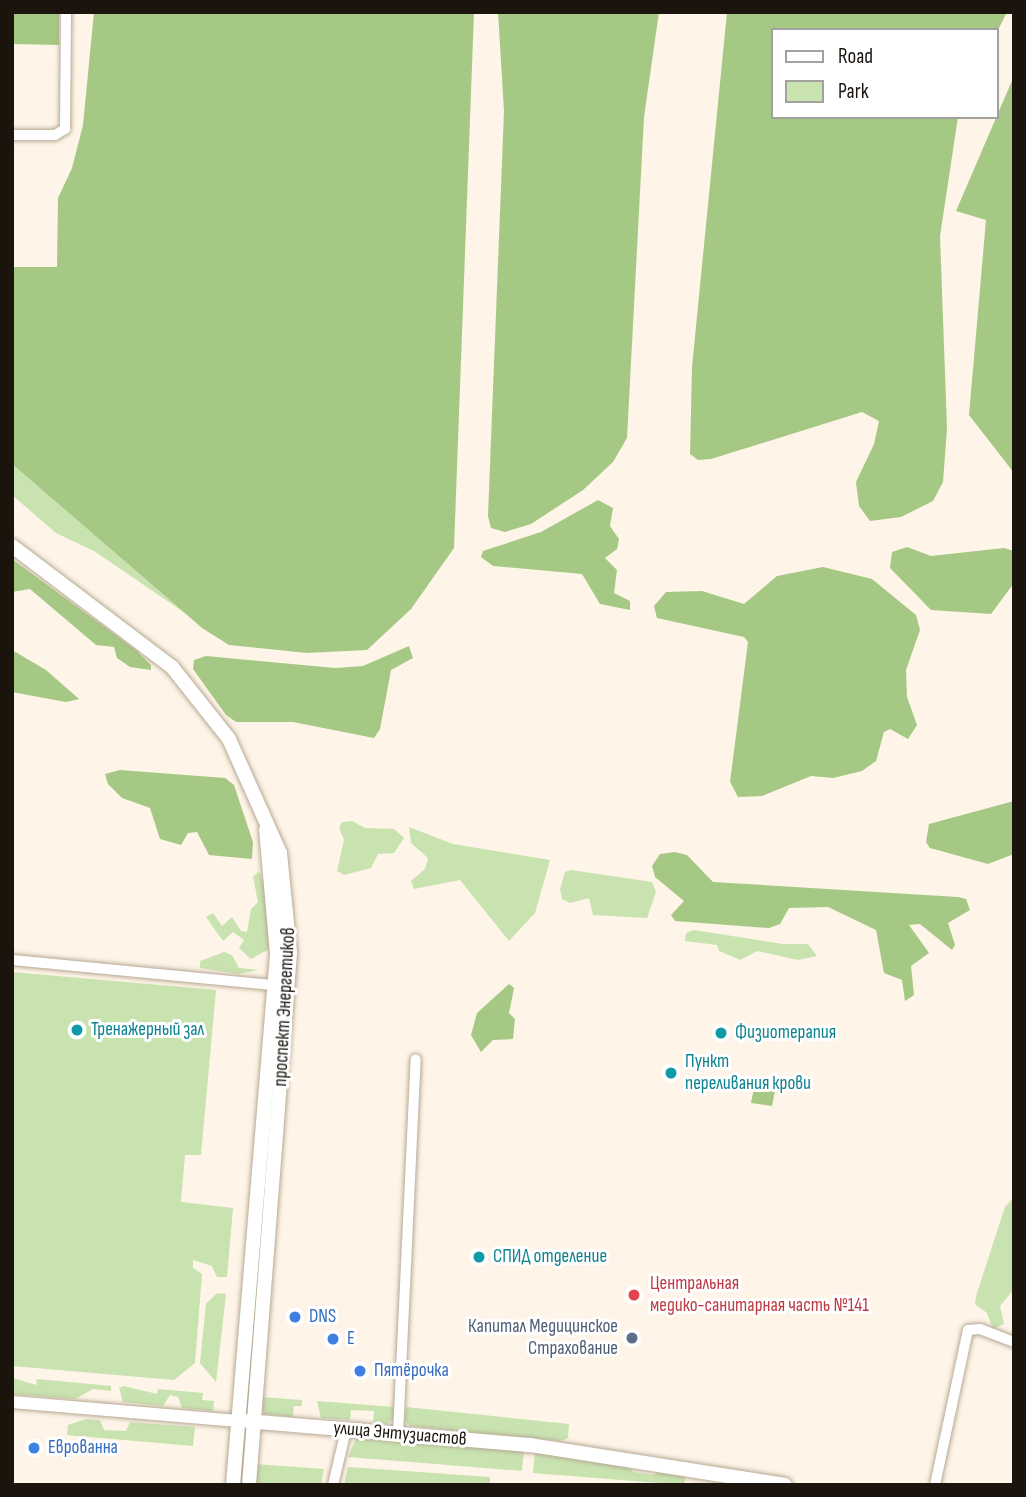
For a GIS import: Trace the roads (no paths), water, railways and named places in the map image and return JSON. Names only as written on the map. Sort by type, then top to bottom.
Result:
[{"type":"main road","name":"проспект Энергетиков","points":[[12,546],[172,667],[229,739],[280,853],[284,954],[282,1077],[249,1485]]},
{"type":"main road","name":"проспект Энергетиков","points":[[233,1485],[273,985],[284,954]]},
{"type":"main road","points":[[266,1076],[282,1077]]},
{"type":"main road","points":[[262,1126],[278,1128]]},
{"type":"main road","points":[[257,1193],[274,1193]]},
{"type":"main road","name":"улица Энтузиастов","points":[[238,1421],[530,1445],[785,1485]]},
{"type":"street","points":[[12,135],[55,135],[65,129],[66,12]]},
{"type":"street","points":[[12,960],[273,985]]},
{"type":"street","points":[[398,1434],[416,1059]]},
{"type":"street","points":[[935,1485],[968,1330],[980,1329],[1014,1342]]},
{"type":"street","name":"улица Энтузиастов","points":[[12,1402],[238,1421]]},
{"type":"street","points":[[333,1485],[346,1430]]},
{"type":"place","name":"Тренажерный зал","points":[[77,1030]]},
{"type":"place","name":"Физиотерапия","points":[[721,1033]]},
{"type":"place","name":"Пункт переливания крови","points":[[671,1073]]},
{"type":"place","name":"СПИД отделение","points":[[479,1257]]},
{"type":"place","name":"Центральная медико-санитарная часть №141","points":[[634,1295]]},
{"type":"place","name":"DNS","points":[[295,1317]]},
{"type":"place","name":"Капитал Медицинское Страхование","points":[[632,1338]]},
{"type":"place","name":"Е","points":[[333,1339]]},
{"type":"place","name":"Пятёрочка","points":[[360,1371]]},
{"type":"place","name":"Еврованна","points":[[34,1448]]}]
